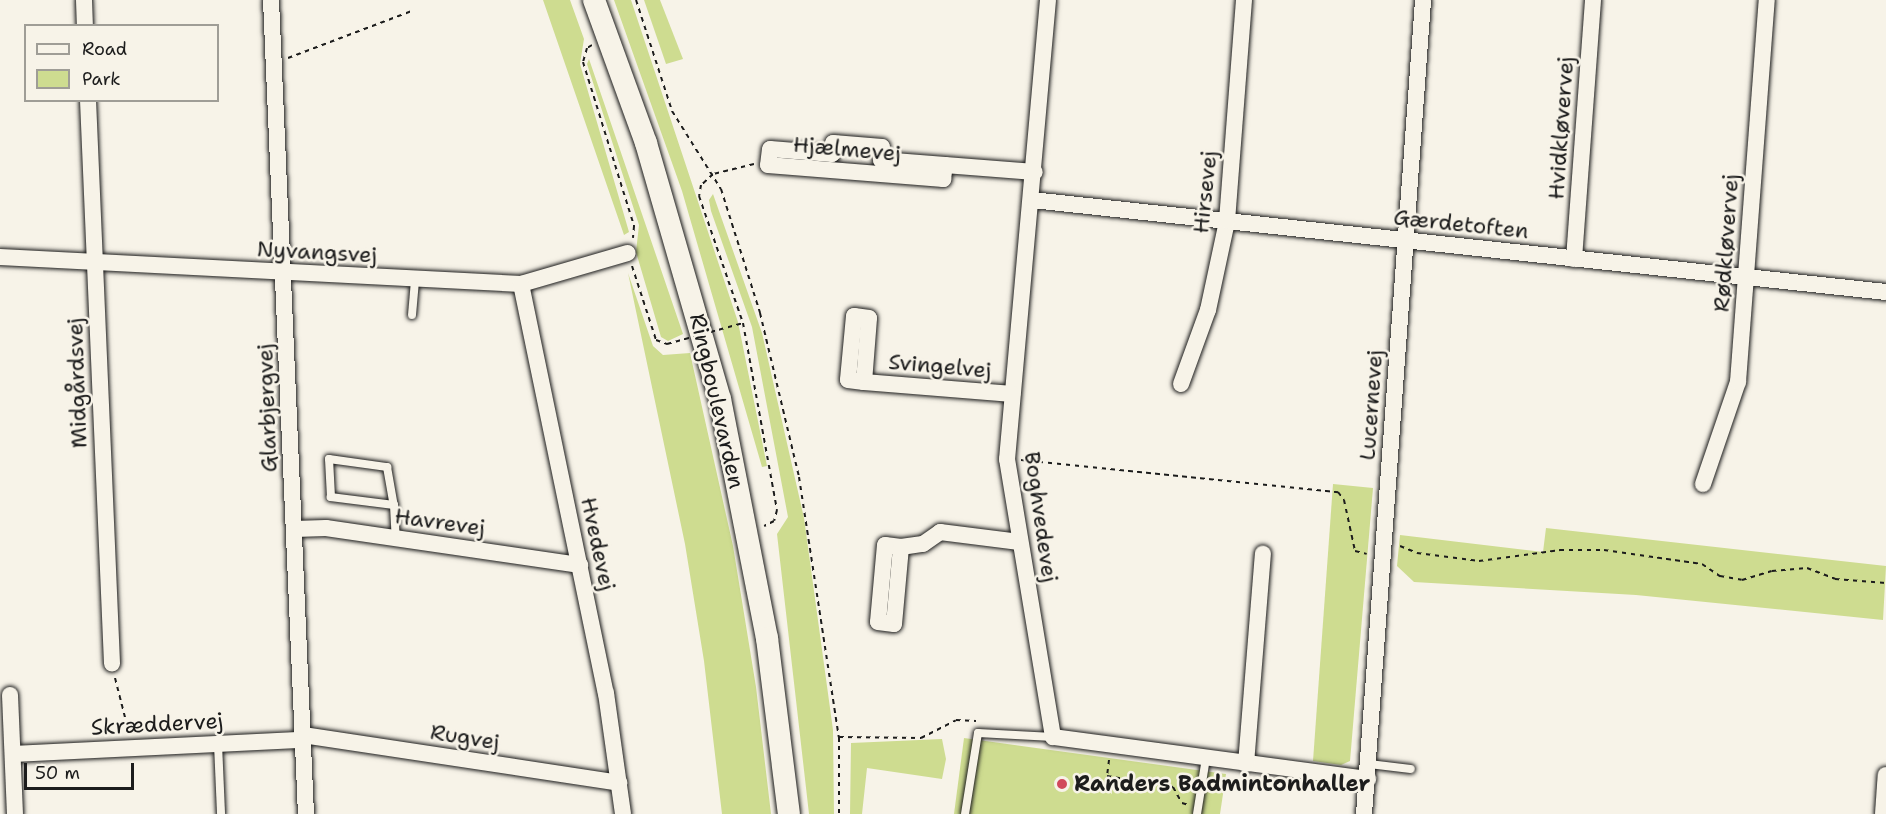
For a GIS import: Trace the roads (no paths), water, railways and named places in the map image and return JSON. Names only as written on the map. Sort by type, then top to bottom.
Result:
[{"type":"main road","name":"Ringboulevarden","points":[[594,0],[683,263],[720,399],[767,638],[789,814]]},
{"type":"street","points":[[84,0],[85,24]]},
{"type":"street","name":"Glarbjergvej","points":[[271,0],[306,814]]},
{"type":"street","name":"Boghvedevej","points":[[1048,0],[1035,172],[1007,459],[1053,737]]},
{"type":"street","name":"Hirsevej","points":[[1181,384],[1208,310],[1227,221],[1244,0]]},
{"type":"street","name":"Lucernevej","points":[[1364,814],[1423,0]]},
{"type":"street","name":"Hvidkløvervej","points":[[1574,259],[1593,0]]},
{"type":"street","name":"Rødkløvervej","points":[[1703,484],[1738,382],[1767,0]]},
{"type":"street","name":"Midgårdsvej","points":[[88,102],[112,663]]},
{"type":"street","name":"Hjælmevej","points":[[945,165],[944,179],[768,165],[770,149],[832,154],[833,143],[882,147],[881,160],[1035,172]]},
{"type":"street","name":"Gærdetoften","points":[[1032,200],[1886,292]]},
{"type":"street","name":"Nyvangsvej","points":[[0,257],[521,284],[628,252]]},
{"type":"street","name":"Hvedevej","points":[[521,284],[606,693],[623,814]]},
{"type":"street","name":"Svingelvej","points":[[864,382],[1013,394]]},
{"type":"street","name":"Havrevej","points":[[294,529],[326,528],[580,565]]},
{"type":"street","points":[[901,547],[923,544],[940,532],[1019,542]]},
{"type":"street","points":[[1246,764],[1263,554]]},
{"type":"street","points":[[10,695],[15,814]]},
{"type":"street","points":[[1053,737],[1246,764],[1368,771]]},
{"type":"street","name":"Skræddervej","points":[[13,754],[303,738]]},
{"type":"street","name":"Rugvej","points":[[303,738],[619,783]]},
{"type":"street","points":[[1883,814],[1886,776]]},
{"type":"lane","points":[[412,315],[415,279]]},
{"type":"lane","points":[[394,505],[331,497],[329,459],[387,467],[394,505],[396,538]]},
{"type":"lane","points":[[965,814],[978,733],[1053,737]]},
{"type":"lane","points":[[218,743],[221,814]]},
{"type":"lane","points":[[1198,810],[1206,758]]},
{"type":"lane","points":[[1368,771],[1412,769]]},
{"type":"place","name":"Randers Badmintonhaller","points":[[1062,784]]}]
